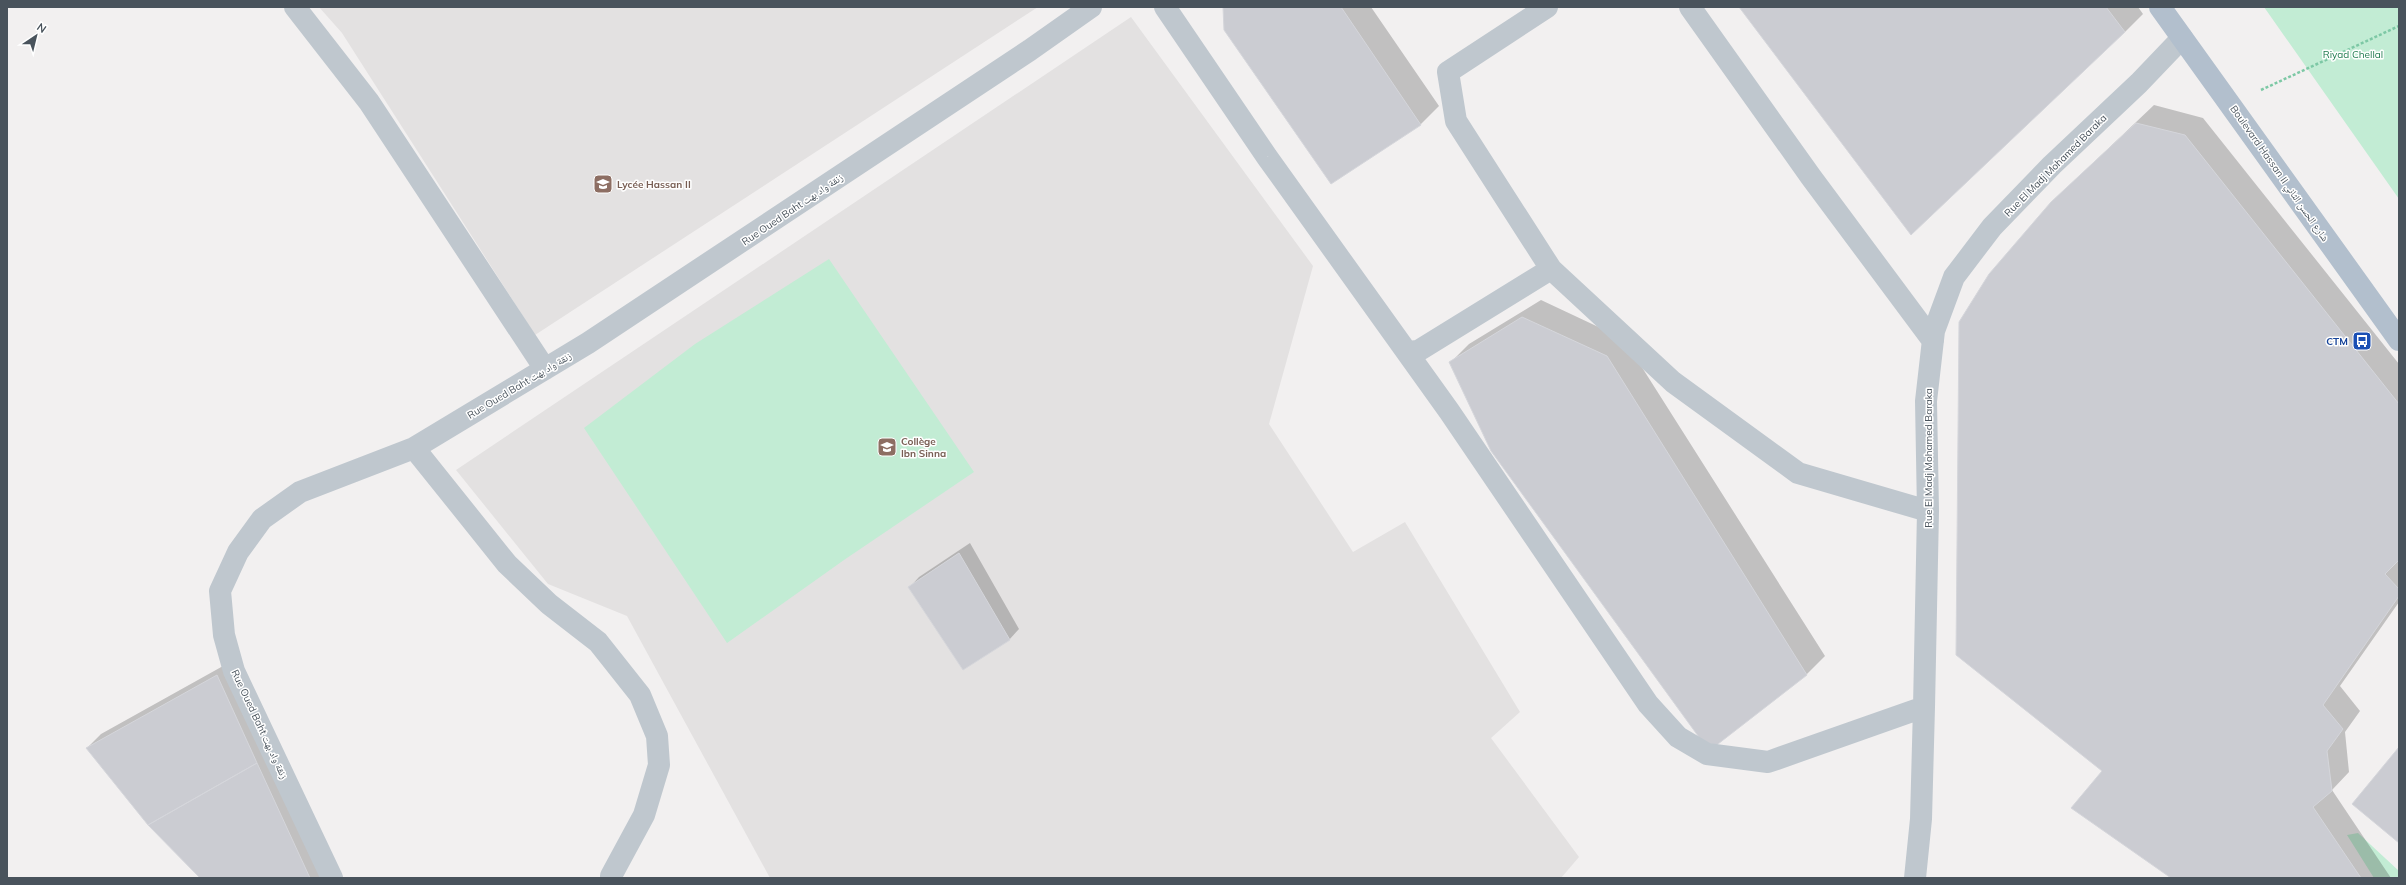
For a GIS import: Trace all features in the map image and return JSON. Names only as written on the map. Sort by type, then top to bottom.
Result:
[{"type":"main road","name":"Boulevard Hassan II شارع الحسن الثاني","points":[[2160,7],[2399,340]]},
{"type":"street","points":[[295,7],[369,102],[545,369]]},
{"type":"street","name":"Rue Oued Baht زنقة واد بهت","points":[[332,878],[234,671],[224,635],[220,591],[238,552],[262,519],[300,492],[414,448],[545,369],[760,230],[1091,7]]},
{"type":"street","points":[[1166,7],[1267,157],[1407,352],[1648,704],[1678,737],[1707,754],[1768,762],[1924,707]]},
{"type":"street","points":[[1547,7],[1448,72],[1456,121],[1551,269],[1673,382],[1798,473],[1928,511]]},
{"type":"street","points":[[1690,7],[1811,177],[1933,342]]},
{"type":"street","name":"Rue El Madj Mohamed Baraka","points":[[1914,878],[1921,819],[1924,707],[1928,511],[1926,401],[1934,331],[1954,278],[1992,227],[2182,38]]},
{"type":"street","points":[[1407,352],[1418,351],[1551,269]]},
{"type":"street","points":[[414,448],[507,564],[549,604],[598,642],[640,695],[657,736],[659,765],[644,815],[612,876]]},
{"type":"path","points":[[2231,104],[2399,26]]},
{"type":"shaded area","name":"Lycée Hassan II","points":[[319,7],[1038,7],[535,335],[342,33]]},
{"type":"shaded area","name":"Collège Ibn Sinna","points":[[1131,17],[1313,266],[1269,424],[1353,552],[1405,522],[1520,712],[1491,738],[1579,857],[1561,878],[770,878],[627,616],[548,584],[456,470]]},
{"type":"green space","name":"Riyad Chellal","points":[[2264,7],[2399,7],[2399,199]]},
{"type":"green space","points":[[829,259],[974,472],[844,560],[727,643],[584,428],[695,344]]},
{"type":"green space","points":[[2358,833],[2399,871],[2399,878],[2374,878],[2347,835]]},
{"type":"building","points":[[1223,7],[1341,7],[1421,125],[1331,184],[1224,30]]},
{"type":"building","points":[[1739,7],[2106,7],[2125,32],[1911,235]]},
{"type":"building","points":[[2136,123],[2185,135],[2399,404],[2399,560],[2385,574],[2399,589],[2399,596],[2323,705],[2343,729],[2327,751],[2332,791],[2313,807],[2361,878],[2171,878],[2071,808],[2102,771],[1956,655],[1959,322],[1989,274],[2051,202]]},
{"type":"building","points":[[1522,317],[1607,356],[1807,675],[1709,751],[1491,451],[1449,362]]},
{"type":"building","points":[[959,553],[1010,640],[963,670],[908,587]]},
{"type":"building","points":[[217,675],[257,763],[148,825],[86,748]]},
{"type":"building","points":[[2399,747],[2399,843],[2352,804]]},
{"type":"building","points":[[257,763],[310,878],[200,878],[148,825]]},
{"type":"place","name":"Lycée Hassan II","points":[[603,184]]},
{"type":"place","name":"CTM","points":[[2362,341]]},
{"type":"place","name":"Collège Ibn Sinna","points":[[887,447]]}]
